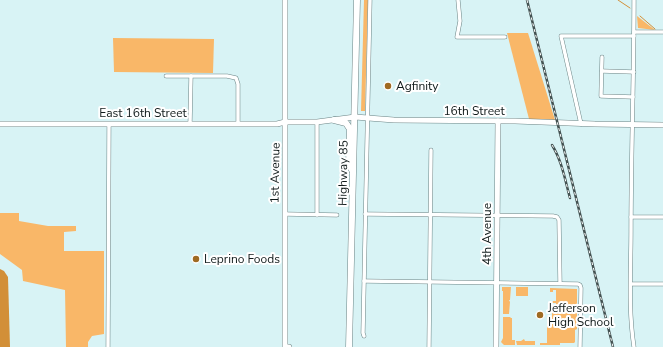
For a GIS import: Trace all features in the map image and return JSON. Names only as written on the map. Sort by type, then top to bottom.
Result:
[{"type":"highway","name":"Highway 85","points":[[349,347],[357,0]]},
{"type":"highway","points":[[334,120],[346,123],[350,128],[349,164],[353,172]]},
{"type":"street","name":"1st Avenue","points":[[285,0],[285,347]]},
{"type":"street","points":[[364,336],[370,0]]},
{"type":"street","points":[[458,0],[460,21],[457,37],[505,37]]},
{"type":"street","points":[[634,0],[634,97],[631,156],[630,316],[634,347]]},
{"type":"street","points":[[581,124],[561,36],[663,32]]},
{"type":"street","points":[[602,57],[601,96],[634,97]]},
{"type":"street","points":[[602,71],[634,72]]},
{"type":"street","points":[[166,76],[227,76],[236,78],[238,84],[238,124]]},
{"type":"street","points":[[190,76],[190,123]]},
{"type":"street","name":"16th Street","points":[[285,122],[317,122],[355,117],[394,120],[663,125]]},
{"type":"street","name":"4th Avenue","points":[[496,347],[498,121]]},
{"type":"street","name":"East 16th Street","points":[[0,124],[277,124],[285,122]]},
{"type":"street","points":[[317,122],[317,215]]},
{"type":"street","points":[[108,347],[109,124]]},
{"type":"street","points":[[429,347],[431,150]]},
{"type":"street","points":[[285,214],[337,215]]},
{"type":"street","points":[[365,214],[553,216],[559,220],[560,283]]},
{"type":"street","points":[[631,217],[663,217]]},
{"type":"street","points":[[364,281],[578,284],[581,288],[580,347]]},
{"type":"street","points":[[631,284],[663,284]]},
{"type":"shaded area","points":[[364,0],[368,0],[365,111],[361,111]]},
{"type":"shaded area","points":[[637,16],[655,30],[638,28]]},
{"type":"shaded area","points":[[507,33],[528,33],[555,120],[529,119]]},
{"type":"shaded area","points":[[113,38],[214,39],[213,73],[114,72]]},
{"type":"shaded area","points":[[0,213],[19,213],[19,221],[48,226],[76,226],[76,231],[64,232],[64,251],[104,251],[104,334],[92,336],[88,342],[88,347],[66,347],[65,290],[23,281],[22,270],[0,254]]},
{"type":"shaded area","points":[[0,269],[4,271],[8,277],[10,347],[0,347]]},
{"type":"shaded area","points":[[502,287],[511,287],[510,300],[503,300]]},
{"type":"shaded area","points":[[516,287],[528,287],[528,296],[516,296]]},
{"type":"shaded area","points":[[550,288],[577,289],[577,329],[575,330],[574,343],[540,345],[540,343],[547,343],[547,316],[552,316],[552,311],[556,310],[556,303],[552,303],[553,301],[556,301],[556,290],[550,292]]},
{"type":"shaded area","points":[[503,300],[509,300],[510,302],[509,314],[503,314]]},
{"type":"shaded area","points":[[503,317],[512,318],[512,340],[515,340],[515,345],[504,345],[501,342],[503,338]]},
{"type":"shaded area","points":[[524,339],[525,341],[535,341],[535,345],[517,345],[516,341],[521,341]]},
{"type":"waterway","points":[[618,0],[630,8]]},
{"type":"waterway","points":[[640,16],[655,29]]},
{"type":"railway","points":[[527,0],[613,347]]},
{"type":"railway","points":[[552,145],[561,164],[570,198]]},
{"type":"place","name":"Agfinity","points":[[388,86]]},
{"type":"place","name":"Leprino Foods","points":[[196,259]]},
{"type":"place","name":"Jefferson High School","points":[[540,315]]}]
